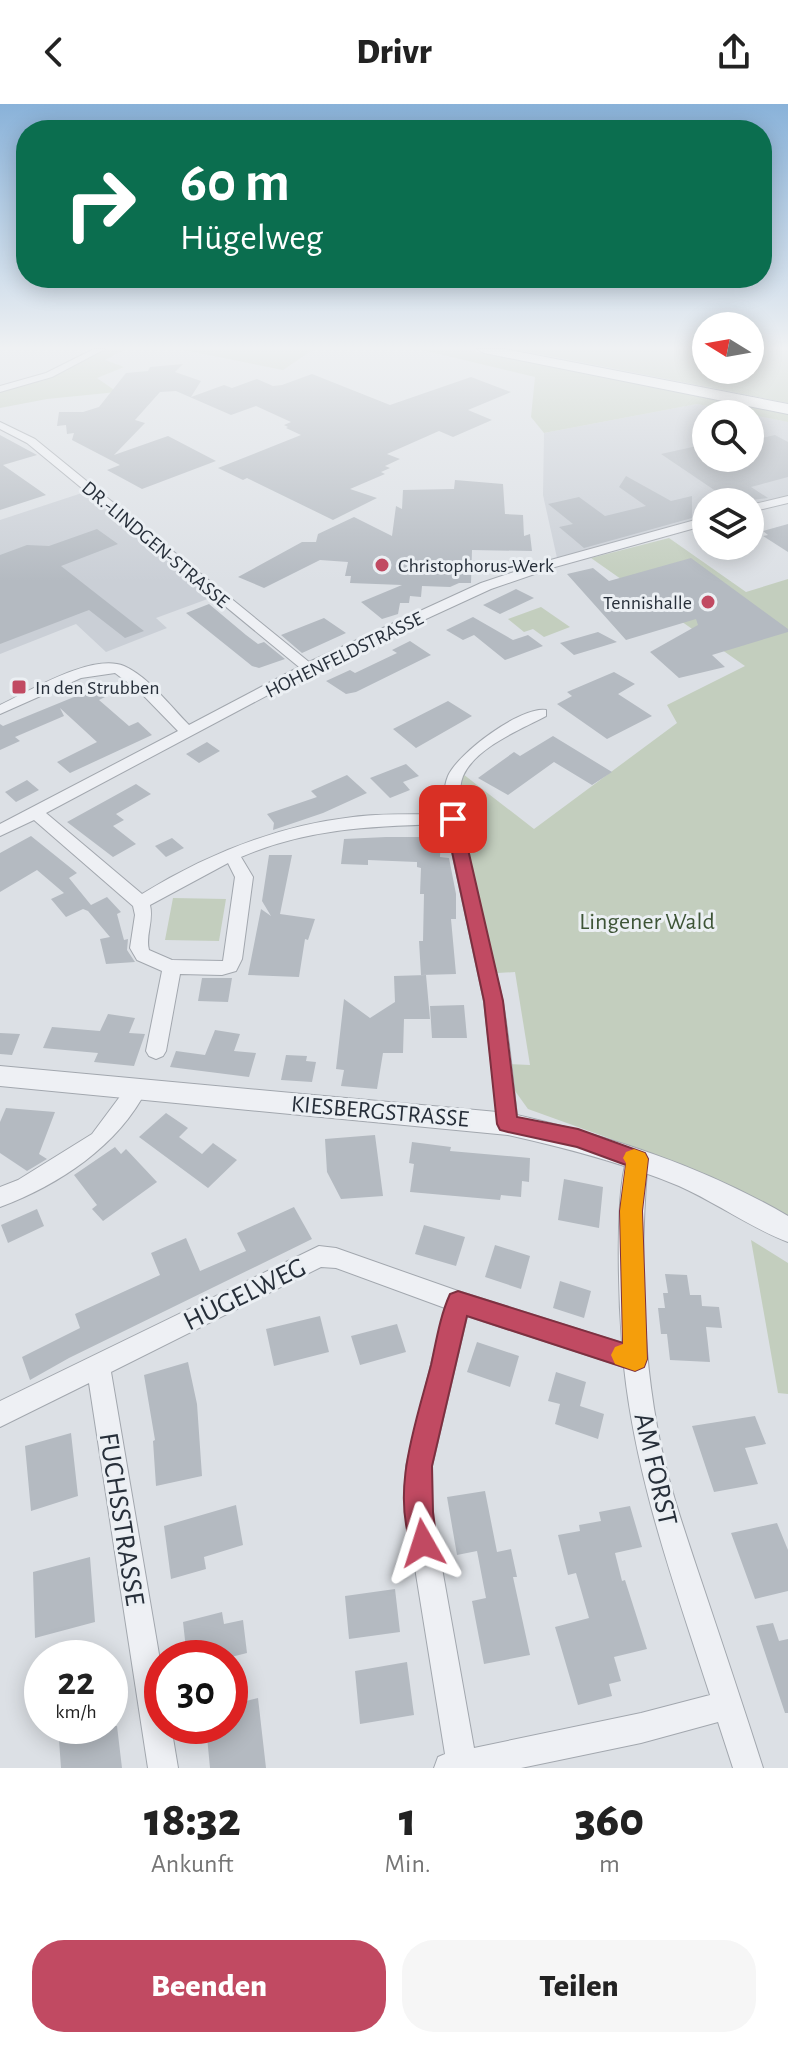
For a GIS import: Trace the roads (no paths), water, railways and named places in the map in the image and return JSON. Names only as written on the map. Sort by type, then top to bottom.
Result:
[{"type":"street","name":"DR.-LINDGEN-STRASSE","points":[[4,427],[41,449],[308,668]]},
{"type":"street","points":[[764,505],[788,499]]},
{"type":"street","name":"HOHENFELDSTRASSE","points":[[0,831],[308,668],[486,586],[551,564],[692,525]]},
{"type":"street","points":[[0,710],[85,673],[109,668],[125,674],[188,733]]},
{"type":"street","points":[[508,1124],[493,1001],[453,819],[452,788],[461,766],[504,731],[541,713]]},
{"type":"street","points":[[35,812],[141,903],[145,912],[137,940],[140,951],[145,958],[172,967],[222,968],[229,966],[233,959],[244,877],[231,853]]},
{"type":"street","points":[[141,903],[231,853],[326,826],[453,819]]},
{"type":"street","points":[[156,1051],[172,967]]},
{"type":"street","name":"KIESBERGSTRASSE","points":[[0,1076],[508,1124],[578,1138],[702,1183],[744,1202],[788,1230]]},
{"type":"street","points":[[0,1197],[26,1187],[99,1140],[120,1116],[137,1089]]},
{"type":"street","name":"AM FORST","points":[[637,1159],[631,1211],[635,1359],[644,1426],[662,1504],[748,1768]]},
{"type":"street","name":"HÜGELWEG","points":[[0,1414],[319,1256],[336,1258],[458,1302],[635,1359]]},
{"type":"street","points":[[458,1302],[419,1466],[419,1496],[428,1574],[455,1766],[641,1728],[728,1705]]},
{"type":"street","name":"FUCHSSTRASSE","points":[[98,1365],[163,1768]]},
{"type":"place","name":"Christophorus-Werk","points":[[382,565]]},
{"type":"place","name":"Tennishalle","points":[[708,602]]},
{"type":"place","name":"In den Strubben","points":[[19,687]]},
{"type":"park label","name":"Lingener Wald","points":[[647,921]]}]
